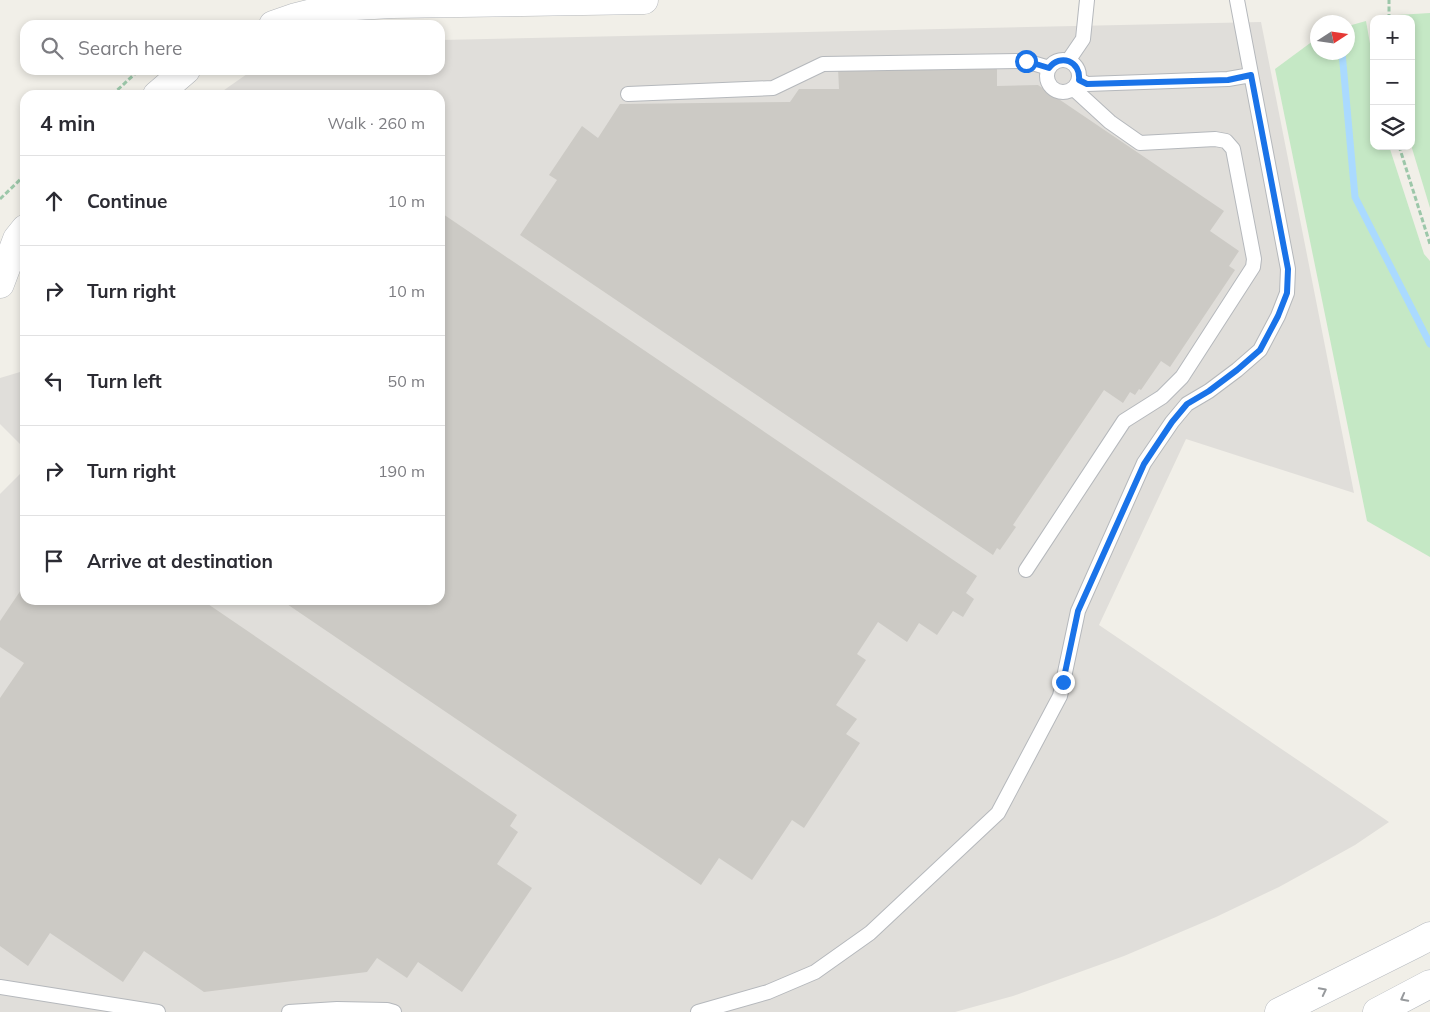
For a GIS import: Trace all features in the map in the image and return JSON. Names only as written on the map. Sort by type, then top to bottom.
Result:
[{"type":"street","points":[[285,20],[346,6],[644,0]]},
{"type":"street","points":[[163,90],[180,75]]},
{"type":"street","points":[[3,270],[20,235]]},
{"type":"street","points":[[1280,1012],[1430,936]]},
{"type":"street","points":[[1377,1012],[1430,984]]},
{"type":"lane","points":[[1068,61],[1083,39],[1087,0]]},
{"type":"lane","points":[[698,1012],[768,992],[815,972],[870,933],[998,813],[1060,696],[1078,611],[1144,464],[1172,422],[1187,404],[1209,391],[1260,350],[1278,316],[1287,293],[1288,269],[1236,0]]},
{"type":"lane","points":[[1063,60],[1073,63],[1079,72],[1076,84],[1067,93],[1056,92],[1048,84],[1049,68],[1057,61],[1063,60]]},
{"type":"lane","points":[[628,94],[773,88],[823,64],[1026,61],[1049,68]]},
{"type":"lane","points":[[1076,84],[1228,80],[1251,75]]},
{"type":"lane","points":[[1026,570],[1124,421],[1162,397],[1182,377],[1253,267],[1254,259],[1233,149],[1226,141],[1215,139],[1140,143],[1110,122],[1076,84]]},
{"type":"lane","points":[[0,987],[158,1012]]},
{"type":"lane","points":[[289,1012],[337,1009],[387,1010],[394,1012]]},
{"type":"path","points":[[1389,0],[1389,15]]},
{"type":"path","points":[[117,90],[134,75]]},
{"type":"path","points":[[1400,150],[1430,244]]},
{"type":"path","points":[[0,199],[20,180]]},
{"type":"shaded area","points":[[1261,22],[1354,493],[1186,439],[1099,625],[1389,822],[1355,845],[1279,887],[1216,917],[1124,956],[1013,996],[955,1012],[0,1012],[0,494],[20,474],[20,605],[445,605],[445,90],[224,90],[246,75],[445,75],[445,40]]},
{"type":"shaded area","points":[[20,372],[20,444],[0,424],[0,378]]},
{"type":"green space","points":[[1430,13],[1430,208],[1413,150],[1415,150],[1415,15],[1397,15]]},
{"type":"green space","points":[[1366,21],[1370,44],[1370,150],[1390,150],[1424,254],[1430,261],[1430,557],[1367,521],[1275,69],[1310,43],[1310,60],[1355,60],[1355,24]]},
{"type":"building","points":[[997,66],[997,86],[1038,85],[1224,211],[1210,231],[1239,251],[1229,266],[1235,270],[1170,367],[1161,361],[1141,390],[1139,389],[1135,395],[1130,392],[1123,403],[1104,390],[1013,525],[1016,527],[1000,550],[997,548],[993,555],[520,235],[557,180],[549,175],[582,126],[598,138],[620,104],[790,102],[799,89],[839,89],[838,68]]},
{"type":"building","points":[[445,215],[977,576],[966,593],[974,599],[963,617],[953,611],[937,635],[919,623],[907,642],[878,622],[857,654],[866,660],[836,705],[857,719],[846,734],[860,743],[804,828],[792,820],[752,880],[719,858],[701,885],[288,605],[445,605]]},
{"type":"building","points":[[20,591],[20,605],[209,605],[517,815],[510,826],[518,832],[497,864],[532,888],[462,992],[418,962],[407,978],[377,958],[367,972],[204,992],[144,951],[123,982],[50,933],[28,966],[0,946],[0,698],[24,663],[0,647],[0,621]]},
{"type":"waterway","points":[[1343,60],[1355,197],[1430,344]]},
{"type":"route","points":[[1026,61],[1049,68],[1057,61],[1068,61],[1077,67],[1079,80],[1087,84],[1228,80],[1251,75],[1288,269],[1287,293],[1272,330],[1260,350],[1209,391],[1187,404],[1172,422],[1144,464],[1078,611],[1063,682]]}]
